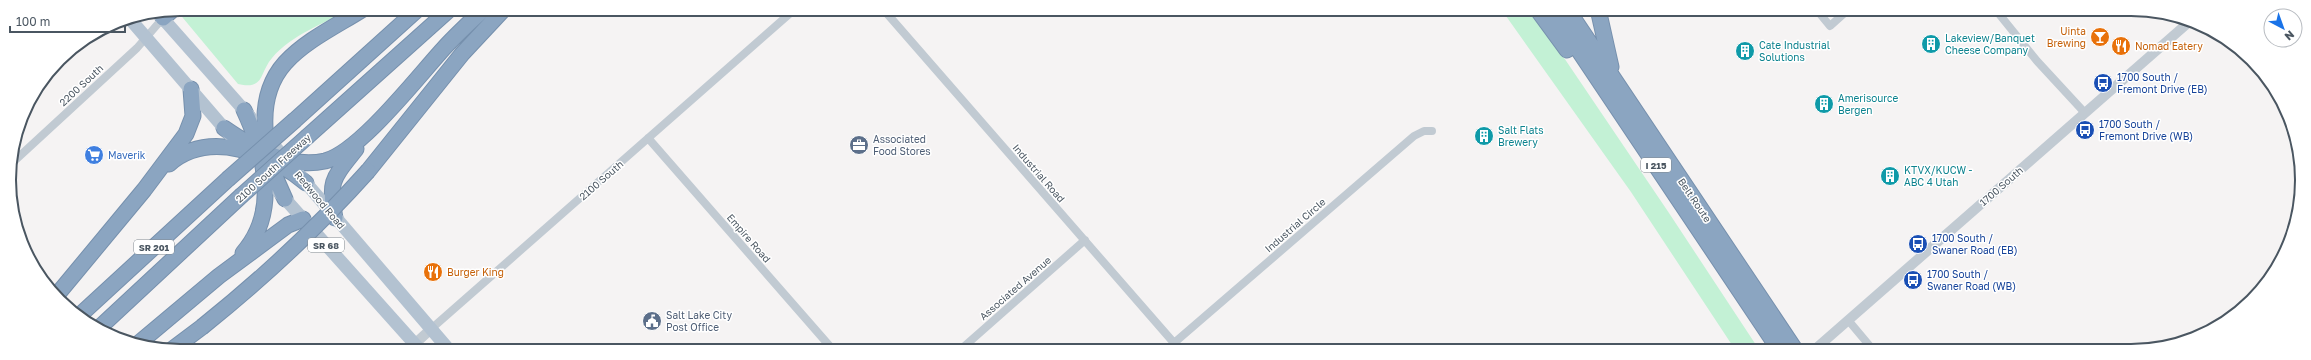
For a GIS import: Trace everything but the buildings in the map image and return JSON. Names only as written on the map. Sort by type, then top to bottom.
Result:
[{"type":"highway","points":[[219,276],[244,251],[258,231],[264,209],[267,101],[272,84],[280,70],[303,48],[352,16]]},
{"type":"highway","name":"SR 201","points":[[83,312],[228,179],[410,16]]},
{"type":"highway","name":"2100 South Freeway","points":[[103,325],[241,196],[442,16]]},
{"type":"highway","points":[[224,128],[265,151],[288,160],[315,162],[334,158],[346,150],[374,124],[445,47],[477,16]]},
{"type":"highway","points":[[179,344],[249,290],[296,247],[338,205],[467,49],[498,16]]},
{"type":"highway","points":[[1542,16],[1614,114],[1639,141]]},
{"type":"highway","name":"Belt Route","points":[[1556,16],[1639,141],[1779,341]]},
{"type":"highway","name":"Belt Route","points":[[1572,16],[1615,81],[1779,341]]},
{"type":"highway","points":[[1599,16],[1603,41],[1615,81]]},
{"type":"highway","points":[[60,291],[144,190],[189,129],[193,112],[191,89]]},
{"type":"highway","points":[[244,110],[265,151],[274,176],[285,199]]},
{"type":"highway","points":[[335,218],[332,193],[333,181],[374,124]]},
{"type":"highway","points":[[144,190],[175,159],[191,150],[218,146],[244,151],[265,151],[306,183]]},
{"type":"highway","points":[[143,340],[219,276],[288,225],[303,219]]},
{"type":"main road","points":[[166,16],[244,110]]},
{"type":"main road","name":"SR 68","points":[[134,23],[411,344]]},
{"type":"main road","name":"Redwood Road","points":[[288,160],[335,218],[444,344]]},
{"type":"street","name":"2100 South","points":[[418,344],[431,329],[787,16]]},
{"type":"street","name":"Industrial Road","points":[[889,16],[1174,343]]},
{"type":"street","points":[[1822,16],[1830,26],[1841,16]]},
{"type":"street","points":[[2001,16],[2037,61],[2085,113]]},
{"type":"street","name":"2200 South","points":[[17,158],[146,38],[162,17]]},
{"type":"street","name":"1700 South","points":[[1821,344],[2185,25]]},
{"type":"street","name":"Industrial Circle","points":[[1174,343],[1414,136],[1424,131],[1432,130]]},
{"type":"street","name":"Empire Road","points":[[648,138],[828,344]]},
{"type":"street","name":"Associated Avenue","points":[[967,344],[1085,240]]},
{"type":"street","points":[[1848,320],[1868,344]]},
{"type":"green space","points":[[181,16],[335,16],[298,36],[280,50],[272,58],[260,79],[253,85],[238,84]]},
{"type":"green space","points":[[1506,16],[1536,16],[1755,344],[1731,344],[1631,192]]},
{"type":"place","name":"Uinta Brewing","points":[[2100,37]]},
{"type":"place","name":"Lakeview/Banquet Cheese Company","points":[[1931,44]]},
{"type":"place","name":"Nomad Eatery","points":[[2121,46]]},
{"type":"place","name":"Cate Industrial Solutions","points":[[1745,51]]},
{"type":"place","name":"1700 South / Fremont Drive (EB)","points":[[2103,83]]},
{"type":"place","name":"Amerisource Bergen","points":[[1824,104]]},
{"type":"place","name":"1700 South / Fremont Drive (WB)","points":[[2085,130]]},
{"type":"place","name":"Salt Flats Brewery","points":[[1484,136]]},
{"type":"place","name":"Associated Food Stores","points":[[859,145]]},
{"type":"place","name":"Maverik","points":[[94,155]]},
{"type":"place","name":"KTVX/KUCW - ABC 4 Utah","points":[[1890,176]]},
{"type":"place","name":"1700 South / Swaner Road (EB)","points":[[1918,244]]},
{"type":"place","name":"Burger King","points":[[433,272]]},
{"type":"place","name":"1700 South / Swaner Road (WB)","points":[[1913,280]]},
{"type":"place","name":"Salt Lake City Post Office","points":[[652,321]]}]
